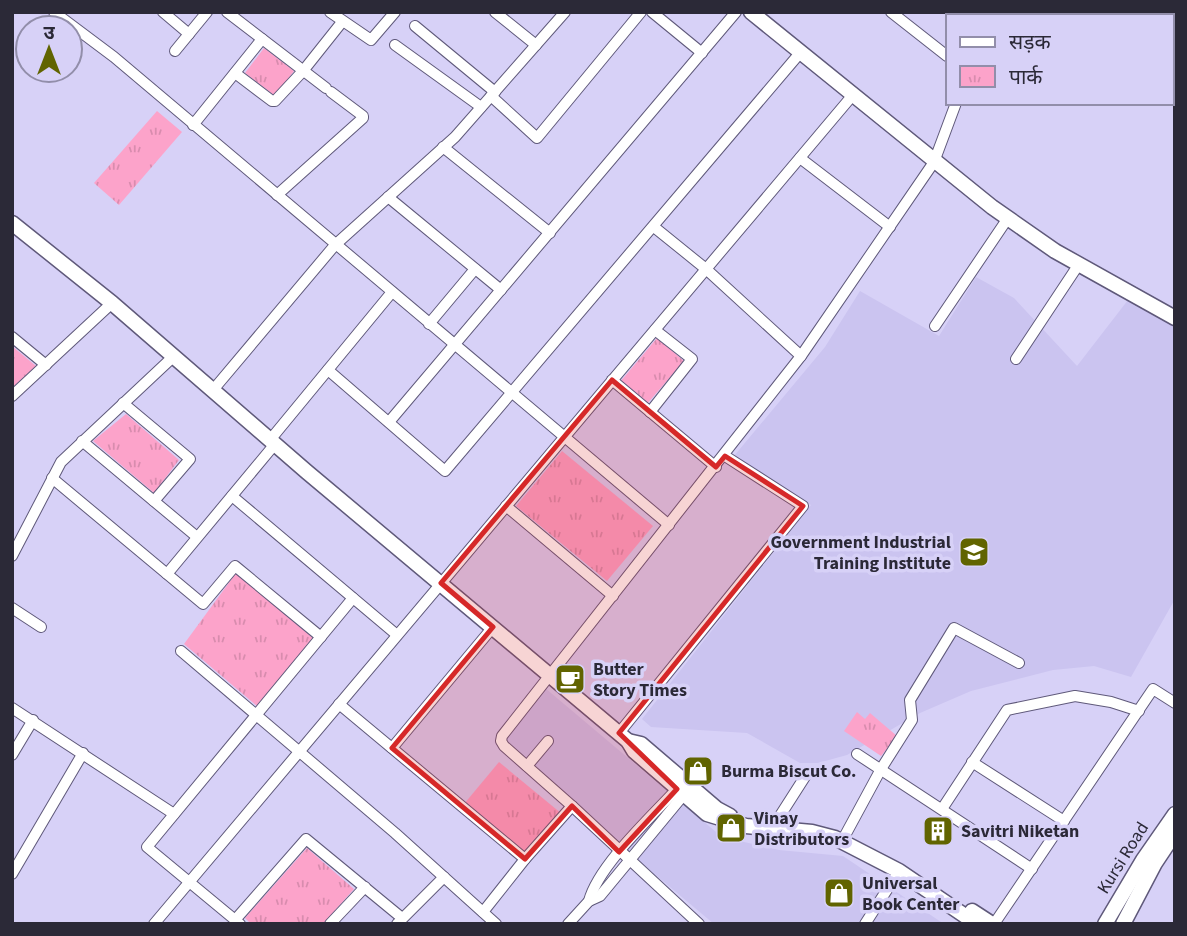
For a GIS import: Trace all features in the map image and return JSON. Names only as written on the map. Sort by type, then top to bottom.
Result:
[{"type":"main road","points":[[751,12],[934,162],[1008,218],[1055,251],[1175,318]]},
{"type":"main road","points":[[12,223],[112,303],[624,737],[641,744],[707,814],[746,826],[812,831],[844,837],[977,924]]},
{"type":"main road","points":[[683,789],[736,818],[814,826],[844,837],[993,924]]},
{"type":"main road","name":"Kursi Road","points":[[1105,924],[1143,860],[1175,814]]},
{"type":"main road","name":"Kursi Road","points":[[1123,924],[1155,863],[1175,833]]},
{"type":"street","points":[[54,12],[114,57],[669,525]]},
{"type":"street","points":[[163,12],[189,34]]},
{"type":"street","points":[[175,51],[207,12]]},
{"type":"street","points":[[227,12],[363,116],[276,195]]},
{"type":"street","points":[[330,12],[371,40],[394,12]]},
{"type":"street","points":[[495,12],[536,45]]},
{"type":"street","points":[[213,390],[335,245],[443,147],[565,12]]},
{"type":"street","points":[[415,26],[493,94],[537,138],[641,12]]},
{"type":"street","points":[[652,12],[702,53]]},
{"type":"street","points":[[389,422],[736,12]]},
{"type":"street","points":[[891,12],[946,55]]},
{"type":"street","points":[[235,73],[274,102],[342,22]]},
{"type":"street","points":[[193,125],[262,39]]},
{"type":"street","points":[[395,45],[481,107]]},
{"type":"street","points":[[328,370],[445,471],[800,53]]},
{"type":"street","points":[[153,924],[852,96]]},
{"type":"street","points":[[693,922],[501,741],[802,356],[934,162],[955,105]]},
{"type":"street","points":[[443,147],[550,233]]},
{"type":"street","points":[[800,158],[890,227]]},
{"type":"street","points":[[388,197],[501,290]]},
{"type":"street","points":[[935,327],[1008,218]]},
{"type":"street","points":[[654,227],[706,269],[802,356]]},
{"type":"street","points":[[1016,359],[1079,264]]},
{"type":"street","points":[[429,324],[475,269]]},
{"type":"street","points":[[167,574],[232,496],[328,370],[392,292]]},
{"type":"street","points":[[12,396],[112,303]]},
{"type":"street","points":[[650,412],[692,359],[655,330]]},
{"type":"street","points":[[12,337],[46,365]]},
{"type":"street","points":[[12,556],[61,462],[173,356]]},
{"type":"street","points":[[612,380],[716,467]]},
{"type":"street","points":[[123,403],[190,459],[154,501]]},
{"type":"street","points":[[82,441],[197,537]]},
{"type":"street","points":[[624,737],[803,506],[725,456]]},
{"type":"street","points":[[52,478],[203,604],[235,566],[321,637]]},
{"type":"street","points":[[232,496],[397,635]]},
{"type":"street","points":[[506,506],[613,596]]},
{"type":"street","points":[[353,598],[147,847],[238,922],[306,839],[365,887],[400,921],[443,877]]},
{"type":"street","points":[[12,624],[17,611],[41,627]]},
{"type":"street","points":[[392,748],[493,627]]},
{"type":"street","points":[[844,837],[881,769],[912,720],[910,700],[954,628],[1019,663]]},
{"type":"street","points":[[181,651],[496,924]]},
{"type":"street","points":[[993,924],[1153,690],[1175,703]]},
{"type":"street","points":[[942,809],[1007,710],[1075,696],[1111,702],[1139,711]]},
{"type":"street","points":[[339,704],[525,859]]},
{"type":"street","points":[[12,708],[174,814]]},
{"type":"street","points":[[12,755],[33,720]]},
{"type":"street","points":[[527,766],[548,741]]},
{"type":"street","points":[[12,874],[83,753]]},
{"type":"street","points":[[857,754],[1032,869]]},
{"type":"street","points":[[972,762],[1064,821]]},
{"type":"street","points":[[776,822],[808,772]]},
{"type":"street","points":[[589,901],[592,889],[619,852],[683,789]]},
{"type":"street","points":[[568,924],[589,901],[600,895],[683,789]]},
{"type":"street","points":[[484,912],[525,859],[572,806]]},
{"type":"street","points":[[865,924],[899,871]]},
{"type":"street","points":[[330,924],[365,887]]},
{"type":"highlighted area","points":[[612,380],[716,467],[725,456],[803,506],[619,733],[677,789],[619,852],[572,806],[525,859],[392,748],[493,627],[441,583]]},
{"type":"shaded area","name":"Government Industrial Training Institute","points":[[976,277],[1014,298],[1077,366],[1128,300],[1175,326],[1175,599],[1131,677],[1094,666],[1053,670],[971,691],[920,713],[847,755],[818,763],[800,763],[747,733],[651,727],[642,719],[811,505],[734,456],[825,347],[860,291],[939,336]]},
{"type":"shaded area","points":[[545,688],[722,837],[779,850],[843,856],[944,924],[714,924],[501,745]]},
{"type":"green space","points":[[264,48],[294,71],[275,96],[245,73]]},
{"type":"green space","points":[[157,111],[182,132],[119,205],[94,183]]},
{"type":"green space","points":[[657,338],[684,361],[647,404],[620,382]]},
{"type":"green space","points":[[12,346],[36,366],[12,388]]},
{"type":"green space","points":[[126,414],[179,460],[154,493],[93,441]]},
{"type":"green space","points":[[562,451],[653,526],[607,581],[516,506]]},
{"type":"green space","points":[[236,573],[313,638],[257,706],[184,644]]},
{"type":"green space","points":[[857,712],[865,719],[870,713],[897,736],[881,756],[844,731]]},
{"type":"green space","points":[[499,762],[562,814],[526,856],[464,804]]},
{"type":"green space","points":[[307,848],[354,889],[323,924],[251,924],[245,918]]},
{"type":"place","name":"Government Industrial Training Institute","points":[[974,552]]},
{"type":"place","name":"Butter Story Times","points":[[570,679]]},
{"type":"place","name":"Burma Biscut Co.","points":[[698,771]]},
{"type":"place","name":"Vinay Distributors","points":[[731,828]]},
{"type":"place","name":"Savitri Niketan","points":[[938,831]]},
{"type":"place","name":"Universal Book Center","points":[[839,893]]}]
